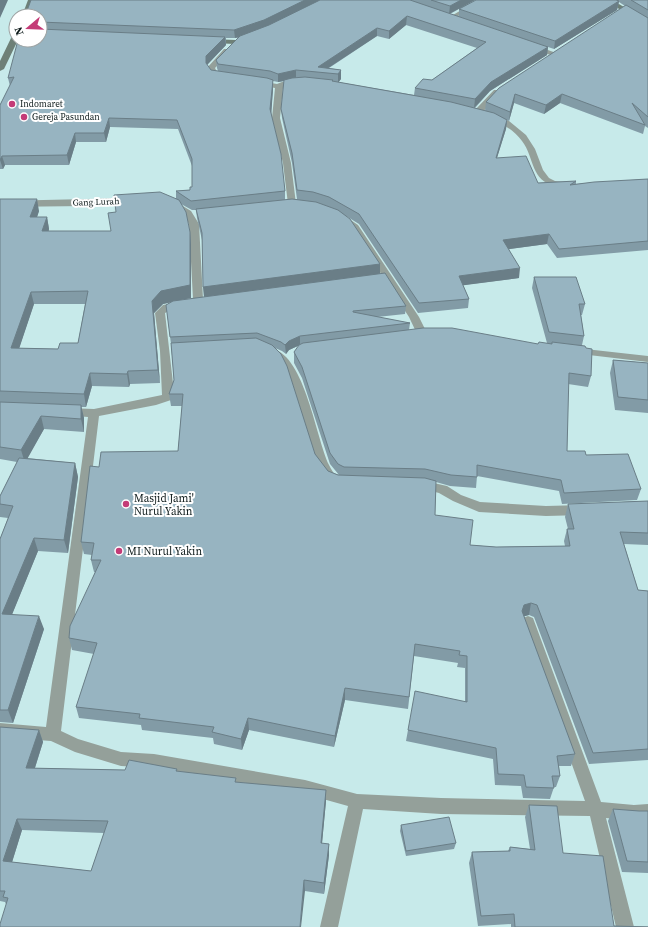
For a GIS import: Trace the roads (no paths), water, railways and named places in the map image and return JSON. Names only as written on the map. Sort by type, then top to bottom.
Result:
[{"type":"street","points":[[451,18],[483,0]]},
{"type":"street","points":[[607,0],[620,12],[648,24]]},
{"type":"street","points":[[202,40],[236,42],[257,36]]},
{"type":"street","points":[[232,79],[216,76],[211,68],[236,42]]},
{"type":"street","points":[[521,43],[558,52],[546,60]]},
{"type":"street","points":[[0,69],[10,48]]},
{"type":"street","points":[[252,81],[279,86],[288,83],[307,83]]},
{"type":"street","points":[[279,86],[276,118],[288,163],[288,204],[304,204]]},
{"type":"street","points":[[478,112],[494,94],[501,90]]},
{"type":"street","points":[[468,111],[478,112],[501,120],[516,129],[531,148],[536,166],[545,179],[554,183],[578,187]]},
{"type":"street","points":[[163,200],[179,206],[191,214],[195,229],[198,300],[196,303]]},
{"type":"street","name":"Gang Lurah","points":[[0,204],[140,201]]},
{"type":"street","points":[[334,213],[344,218],[355,227],[384,278],[414,317],[418,334],[443,334]]},
{"type":"street","points":[[55,411],[94,413],[162,400],[167,397],[169,350],[160,312],[162,309],[167,307],[211,301]]},
{"type":"street","points":[[264,348],[277,354],[287,363],[295,378],[324,466],[333,479],[342,483]]},
{"type":"street","points":[[569,350],[648,359]]},
{"type":"street","points":[[287,363],[294,353]]},
{"type":"street","points":[[53,734],[94,413]]},
{"type":"street","points":[[409,484],[443,489],[457,498],[479,507],[546,511],[596,510]]},
{"type":"street","points":[[528,622],[596,809],[625,927]]},
{"type":"street","points":[[0,730],[53,734],[75,745],[121,759],[154,761],[305,787],[357,801],[441,806],[596,809],[634,813],[648,812]]},
{"type":"street","points":[[329,927],[357,801]]},
{"type":"place","name":"Indomaret","points":[[12,104]]},
{"type":"place","name":"Gereja Pasundan","points":[[24,117]]},
{"type":"place","name":"Masjid Jami' Nurul Yakin","points":[[126,504]]},
{"type":"place","name":"MI Nurul Yakin","points":[[119,551]]}]
